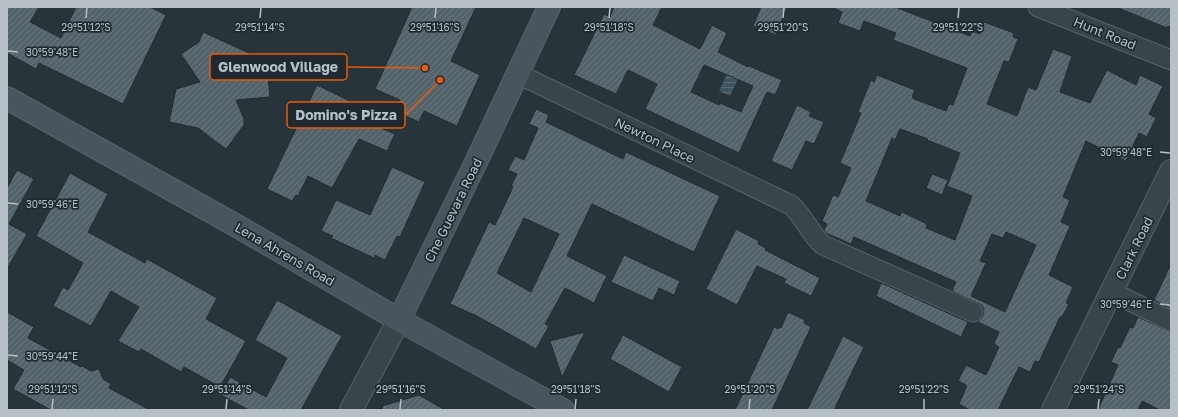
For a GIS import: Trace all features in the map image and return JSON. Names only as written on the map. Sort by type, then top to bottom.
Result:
[{"type":"main road","name":"Che Guevara Road","points":[[399,320],[549,7]]},
{"type":"main road","name":"Lena Ahrens Road","points":[[7,98],[237,226],[399,320],[563,410]]},
{"type":"street","name":"Hunt Road","points":[[1038,7],[1171,60]]},
{"type":"street","name":"Newton Place","points":[[518,74],[791,205],[800,212],[813,237],[823,245],[973,312]]},
{"type":"street","name":"Clark Road","points":[[1053,410],[1171,171]]},
{"type":"street","points":[[1112,292],[1171,321]]},
{"type":"street","name":"Che Guevara Road","points":[[351,410],[399,320]]},
{"type":"water","points":[[732,63],[743,68],[730,96],[719,91]]},
{"type":"building","points":[[7,7],[39,7],[30,22],[61,38],[76,7],[150,7],[166,15],[123,104],[39,63],[36,69],[7,53]]},
{"type":"building","points":[[412,7],[476,7],[451,61],[480,75],[457,126],[424,111],[419,122],[395,111],[400,100],[375,89]]},
{"type":"building","points":[[614,7],[662,7],[653,25],[700,49],[712,25],[727,33],[718,52],[748,67],[749,66],[782,80],[775,95],[767,92],[739,153],[645,109],[657,84],[628,70],[616,94],[574,75],[604,14],[610,17]],"holes":[[[704,65],[753,86],[741,112],[720,103],[719,105],[691,92]]]},
{"type":"building","points":[[761,7],[787,7],[776,35],[753,26]]},
{"type":"building","points":[[832,7],[895,7],[970,36],[972,31],[980,34],[984,22],[1014,33],[1013,37],[1018,39],[1009,62],[1004,61],[987,104],[1017,116],[1028,87],[1036,90],[1053,49],[1072,56],[1060,92],[1090,103],[1107,70],[1136,85],[1140,75],[1163,86],[1149,114],[1156,118],[1147,137],[1139,133],[1126,161],[1086,141],[1063,197],[1070,200],[1061,222],[1070,226],[1049,275],[1073,287],[1066,303],[1069,304],[1062,317],[1060,317],[1039,362],[1035,361],[1030,372],[1019,367],[998,410],[970,410],[959,404],[966,385],[958,381],[966,365],[986,375],[999,347],[994,344],[999,332],[978,322],[983,316],[984,310],[982,305],[952,291],[956,282],[854,237],[851,244],[826,233],[824,230],[827,224],[822,221],[833,195],[838,197],[851,168],[840,163],[861,113],[858,112],[871,80],[874,82],[877,75],[915,90],[912,97],[914,99],[946,111],[949,104],[953,105],[967,68],[893,40],[896,33],[864,21],[860,31],[838,23],[842,12]],"holes":[[[900,129],[960,153],[947,186],[972,196],[955,240],[926,228],[927,224],[902,212],[900,216],[866,201],[892,138],[895,140]],[[1006,232],[1036,245],[1005,312],[971,296],[986,263],[980,261],[992,234],[1003,238]]]},
{"type":"building","points":[[1116,7],[1171,7],[1171,27],[1168,26],[1167,28]]},
{"type":"building","points":[[203,32],[273,64],[268,76],[270,97],[236,100],[244,119],[244,125],[226,149],[198,128],[169,122],[176,89],[200,82],[181,54],[199,42]]},
{"type":"building","points":[[317,85],[364,108],[359,119],[395,134],[387,151],[359,139],[332,188],[308,176],[298,196],[296,195],[292,201],[267,189]]},
{"type":"building","points":[[797,105],[811,112],[809,116],[824,122],[814,144],[806,141],[792,170],[771,161]]},
{"type":"building","points":[[536,109],[549,115],[546,122],[623,159],[626,152],[720,196],[694,252],[592,204],[567,256],[607,276],[594,303],[565,288],[545,324],[549,326],[536,349],[477,316],[450,304],[489,222],[495,225],[513,187],[511,186],[517,174],[508,170],[515,156],[524,160],[538,128],[529,124]],"holes":[[[524,218],[559,234],[531,292],[497,273]]]},
{"type":"building","points":[[392,167],[425,182],[400,237],[397,236],[385,260],[375,255],[374,258],[331,238],[333,236],[321,231],[336,200],[370,215]]},
{"type":"building","points":[[17,170],[34,179],[9,224],[27,234],[7,269],[7,188]]},
{"type":"building","points":[[70,173],[108,194],[88,232],[145,263],[147,259],[217,298],[206,319],[246,341],[220,387],[184,367],[181,372],[141,349],[139,352],[118,341],[139,307],[111,291],[91,326],[53,306],[63,287],[68,290],[83,263],[36,236]]},
{"type":"building","points":[[932,174],[948,180],[942,195],[926,188]]},
{"type":"building","points":[[736,229],[759,241],[758,244],[766,248],[765,250],[820,278],[811,296],[784,283],[786,279],[757,266],[737,305],[706,289]]},
{"type":"building","points":[[624,255],[680,281],[674,295],[659,288],[653,301],[611,282]]},
{"type":"building","points":[[1171,264],[1171,309],[1154,300]]},
{"type":"building","points":[[881,283],[968,322],[961,337],[876,296]]},
{"type":"building","points":[[277,300],[342,336],[301,410],[249,410],[221,395],[230,377],[266,397],[287,358],[255,340]]},
{"type":"building","points":[[7,312],[34,327],[28,338],[81,367],[82,366],[91,371],[99,369],[103,379],[111,384],[109,388],[150,410],[51,410],[13,389],[24,370],[7,360]]},
{"type":"building","points":[[788,312],[805,320],[804,323],[811,327],[772,410],[735,410],[774,327],[778,329],[779,327],[781,328]]},
{"type":"building","points":[[1138,317],[1171,332],[1171,410],[1160,410],[1142,401],[1138,410],[1098,410],[1118,365],[1111,362],[1118,347],[1120,348],[1130,327],[1133,328]]},
{"type":"building","points":[[585,332],[562,377],[550,341]]},
{"type":"building","points":[[623,335],[682,367],[669,392],[610,359]]},
{"type":"building","points":[[843,336],[864,347],[834,410],[807,410]]},
{"type":"building","points":[[419,395],[445,410],[383,410],[382,406]]},
{"type":"place","name":"Glenwood Village","points":[[425,68]]},
{"type":"place","name":"Domino's Pizza","points":[[440,80]]}]
